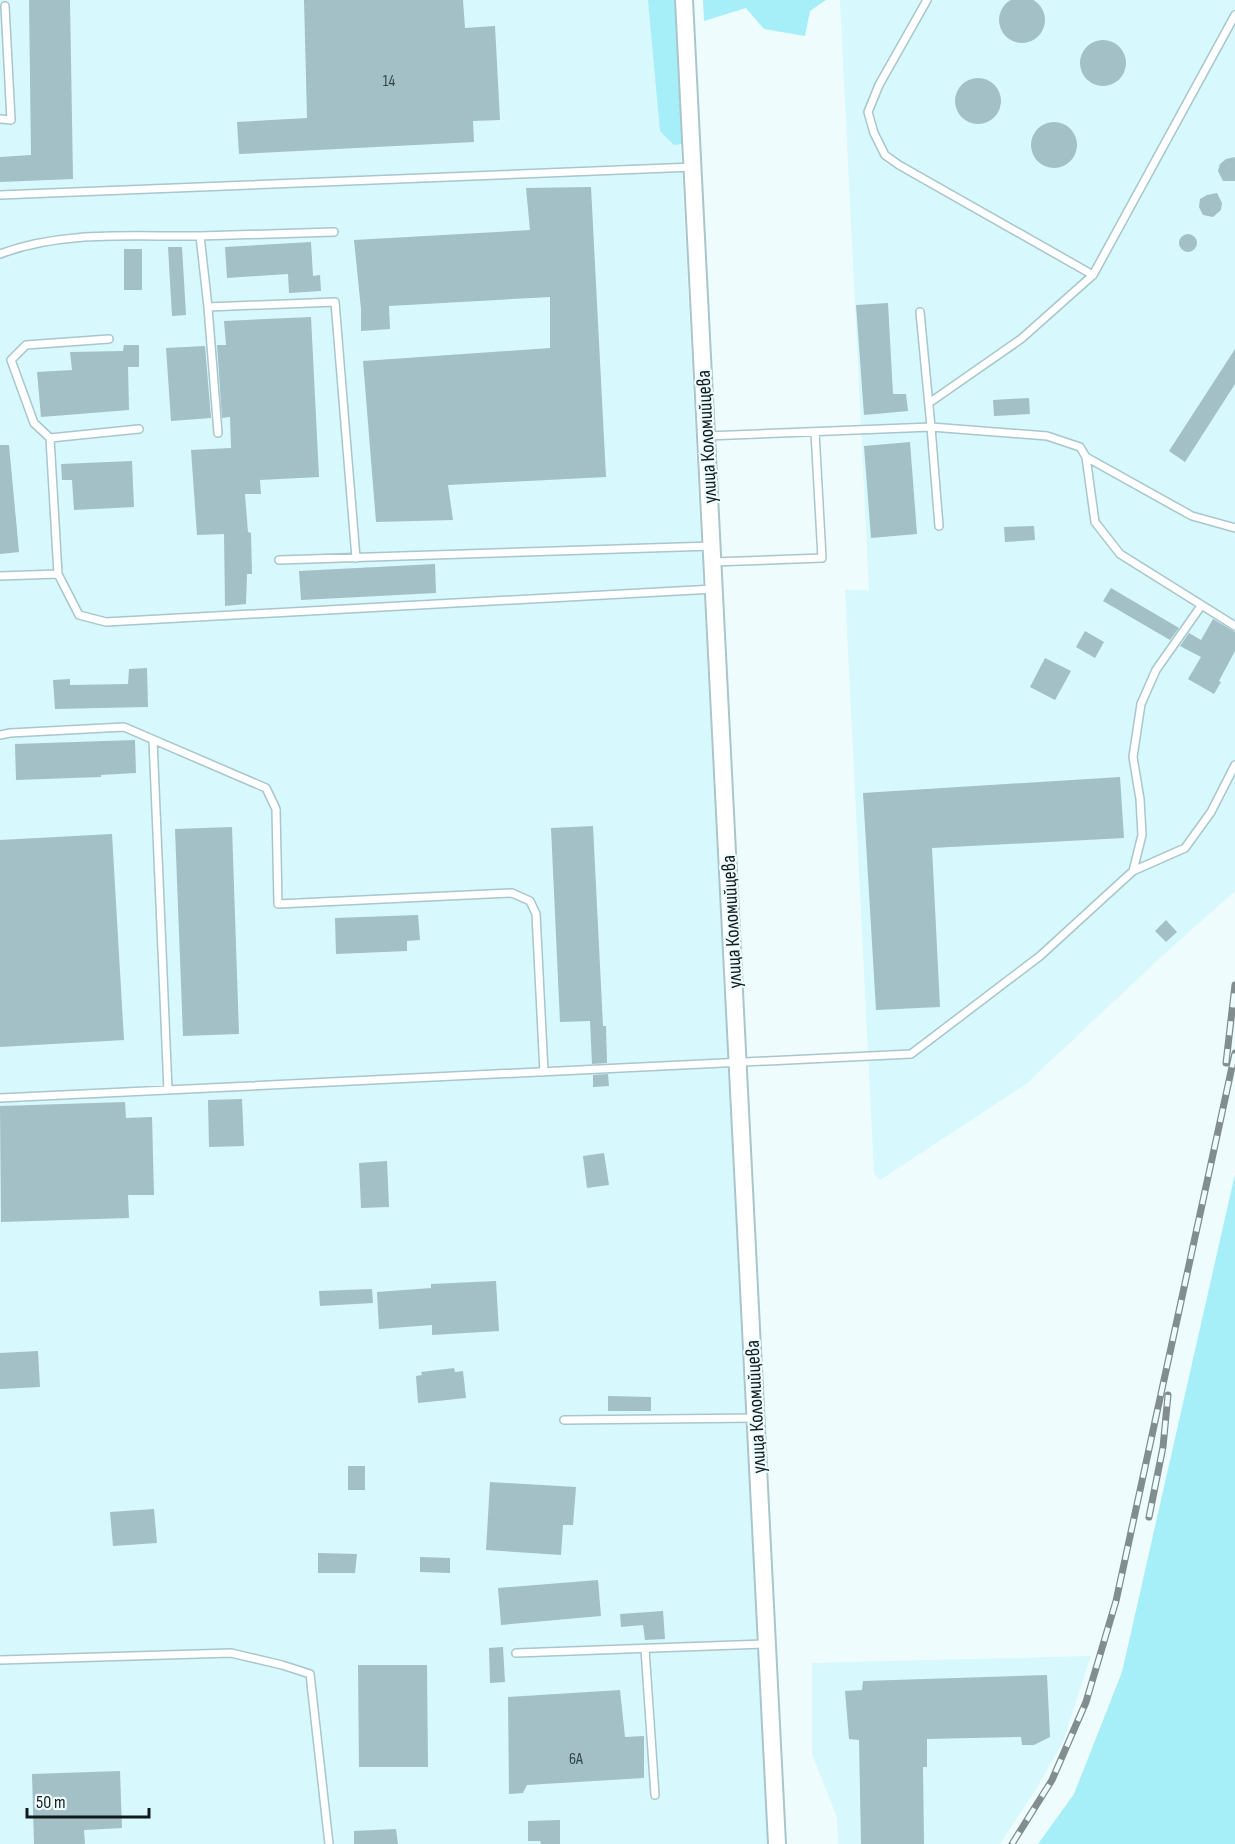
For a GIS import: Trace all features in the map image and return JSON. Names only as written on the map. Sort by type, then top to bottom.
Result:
[{"type":"street","name":"улица Коломийцева","points":[[684,0],[777,1844]]},
{"type":"lane","points":[[927,0],[879,85],[868,111],[874,133],[885,155],[898,165],[1092,275]]},
{"type":"lane","points":[[0,119],[11,120],[5,6]]},
{"type":"lane","points":[[929,403],[1021,339],[1092,275],[1235,15]]},
{"type":"lane","points":[[0,195],[693,168]]},
{"type":"lane","points":[[0,254],[21,246],[73,238],[334,232]]},
{"type":"lane","points":[[200,236],[218,433]]},
{"type":"lane","points":[[208,307],[335,302],[356,558]]},
{"type":"lane","points":[[920,312],[939,526]]},
{"type":"lane","points":[[109,339],[26,345],[11,360],[34,423],[50,438],[58,574],[79,615],[106,622],[714,590]]},
{"type":"lane","points":[[706,436],[931,427],[1047,436],[1080,447],[1086,457],[1095,522],[1120,554],[1235,626]]},
{"type":"lane","points":[[50,438],[139,429]]},
{"type":"lane","points":[[279,560],[712,554],[822,558],[815,432]]},
{"type":"lane","points":[[1086,457],[1192,516],[1235,528]]},
{"type":"lane","points":[[0,576],[58,574]]},
{"type":"lane","points":[[1133,872],[1142,836],[1140,799],[1133,757],[1141,705],[1156,670],[1201,606]]},
{"type":"lane","points":[[0,735],[124,727],[266,788],[276,809],[278,904],[512,893],[530,901],[536,914],[544,1072]]},
{"type":"lane","points":[[153,740],[168,1090]]},
{"type":"lane","points":[[0,1098],[911,1054],[1040,956],[1133,872],[1185,848],[1211,812],[1235,765]]},
{"type":"lane","points":[[564,1420],[756,1418]]},
{"type":"lane","points":[[516,1653],[767,1644]]},
{"type":"lane","points":[[645,1649],[656,1795]]},
{"type":"lane","points":[[0,1660],[231,1653],[310,1674],[329,1844]]},
{"type":"shaded area","points":[[0,0],[673,0],[768,1844],[0,1844]]},
{"type":"shaded area","points":[[648,0],[675,0],[682,144],[674,145],[660,131]]},
{"type":"shaded area","points":[[703,0],[826,0],[810,11],[805,36],[764,29],[746,8],[704,21]]},
{"type":"shaded area","points":[[840,0],[1235,0],[1235,891],[1026,1084],[880,1180],[874,1174],[845,590],[869,590]]},
{"type":"shaded area","points":[[1235,1174],[1235,1844],[1038,1844],[1074,1794],[1122,1672]]},
{"type":"shaded area","points":[[1091,1656],[1063,1742],[1038,1786],[1000,1844],[838,1844],[837,1817],[812,1754],[812,1663]]},
{"type":"building","points":[[1022,-3],[1038,4],[1045,20],[1038,36],[1022,43],[1006,36],[999,20],[1006,4]]},
{"type":"building","points":[[29,0],[70,0],[73,179],[0,182],[0,157],[31,155]]},
{"type":"building","points":[[304,0],[463,0],[465,28],[495,26],[500,120],[473,121],[474,142],[239,154],[237,122],[307,118]]},
{"type":"building","points":[[1103,40],[1119,47],[1126,63],[1119,79],[1103,86],[1087,79],[1080,63],[1087,47]]},
{"type":"building","points":[[978,78],[994,85],[1001,101],[994,117],[978,124],[962,117],[955,101],[962,85]]},
{"type":"building","points":[[1054,122],[1070,129],[1077,145],[1070,161],[1054,168],[1038,161],[1031,145],[1038,129]]},
{"type":"building","points":[[1235,157],[1235,181],[1223,181],[1218,171],[1220,164],[1226,159]]},
{"type":"building","points":[[591,187],[606,477],[448,485],[453,520],[376,522],[363,361],[550,348],[550,297],[389,306],[390,329],[361,331],[354,240],[530,230],[526,188]]},
{"type":"building","points":[[1217,193],[1222,203],[1221,210],[1213,217],[1203,215],[1199,207],[1200,199]]},
{"type":"building","points":[[1188,234],[1194,237],[1197,243],[1194,249],[1188,252],[1182,249],[1179,243],[1182,237]]},
{"type":"building","points":[[311,242],[313,276],[320,275],[321,291],[289,293],[288,274],[227,278],[225,247]]},
{"type":"building","points":[[168,247],[182,247],[186,315],[172,316]]},
{"type":"building","points":[[124,249],[142,249],[142,290],[124,290]]},
{"type":"building","points":[[888,303],[893,394],[906,394],[908,411],[864,415],[856,305]]},
{"type":"building","points":[[311,317],[319,477],[260,480],[261,494],[245,494],[248,532],[251,533],[252,574],[247,574],[246,604],[225,606],[224,534],[197,535],[191,450],[231,448],[230,417],[222,418],[217,345],[226,345],[224,321]]},
{"type":"building","points":[[124,345],[139,345],[139,367],[128,367],[129,410],[41,417],[37,372],[72,370],[70,352],[123,351]]},
{"type":"building","points":[[205,346],[211,418],[171,421],[166,348]]},
{"type":"building","points":[[1235,349],[1235,384],[1185,462],[1169,451]]},
{"type":"building","points":[[1029,398],[1030,414],[994,416],[993,400]]},
{"type":"building","points":[[910,442],[917,534],[871,538],[864,446]]},
{"type":"building","points":[[0,445],[9,445],[19,552],[0,554]]},
{"type":"building","points":[[132,461],[134,507],[74,510],[72,480],[62,480],[61,464]]},
{"type":"building","points":[[1034,526],[1035,540],[1005,542],[1004,527]]},
{"type":"building","points":[[435,564],[436,593],[301,600],[299,571]]},
{"type":"building","points":[[1111,588],[1179,628],[1170,640],[1103,601]]},
{"type":"building","points":[[1213,619],[1235,632],[1235,651],[1214,694],[1188,679],[1201,657],[1180,646],[1189,633],[1201,640]]},
{"type":"building","points":[[1085,631],[1104,642],[1095,658],[1076,647]]},
{"type":"building","points":[[1045,658],[1071,671],[1055,700],[1030,687]]},
{"type":"building","points":[[147,668],[148,707],[55,709],[53,680],[70,679],[70,685],[128,684],[129,669]]},
{"type":"building","points":[[135,740],[136,773],[101,775],[101,777],[16,780],[15,744]]},
{"type":"building","points":[[1120,777],[1124,838],[932,848],[940,1007],[876,1010],[863,793]]},
{"type":"building","points":[[593,826],[603,1026],[606,1026],[607,1063],[592,1064],[590,1021],[560,1022],[551,828]]},
{"type":"building","points":[[232,827],[239,1034],[183,1036],[175,829]]},
{"type":"building","points":[[112,834],[124,1040],[0,1047],[0,840]]},
{"type":"building","points":[[418,915],[420,940],[407,941],[407,951],[336,954],[335,918]]},
{"type":"building","points":[[1166,920],[1177,932],[1166,942],[1155,931]]},
{"type":"building","points":[[608,1074],[609,1086],[593,1087],[593,1075]]},
{"type":"building","points":[[242,1099],[244,1146],[209,1147],[208,1100]]},
{"type":"building","points":[[125,1102],[126,1118],[152,1117],[154,1195],[128,1195],[129,1218],[1,1222],[0,1106]]},
{"type":"building","points":[[604,1153],[609,1185],[587,1188],[583,1156]]},
{"type":"building","points":[[387,1161],[389,1207],[361,1208],[359,1163]]},
{"type":"building","points":[[496,1281],[499,1331],[432,1335],[432,1325],[379,1329],[377,1292],[431,1288],[431,1284]]},
{"type":"building","points":[[372,1289],[373,1303],[320,1306],[319,1291]]},
{"type":"building","points":[[38,1351],[40,1387],[0,1389],[0,1353]]},
{"type":"building","points":[[454,1368],[455,1372],[463,1371],[466,1398],[418,1403],[416,1376],[422,1375],[421,1372]]},
{"type":"building","points":[[608,1396],[651,1397],[651,1411],[608,1411]]},
{"type":"building","points":[[348,1466],[365,1466],[365,1490],[348,1490]]},
{"type":"building","points":[[490,1482],[576,1487],[573,1525],[563,1525],[561,1555],[486,1550]]},
{"type":"building","points":[[154,1509],[157,1543],[113,1546],[110,1512]]},
{"type":"building","points":[[318,1553],[357,1554],[355,1573],[318,1573]]},
{"type":"building","points":[[420,1557],[450,1558],[450,1573],[420,1572]]},
{"type":"building","points":[[598,1580],[601,1616],[501,1625],[498,1588]]},
{"type":"building","points":[[663,1611],[665,1639],[645,1640],[643,1625],[621,1627],[620,1614]]},
{"type":"building","points":[[503,1647],[505,1682],[490,1683],[489,1648]]},
{"type":"building","points":[[358,1665],[427,1665],[428,1767],[359,1767]]},
{"type":"building","points":[[1047,1675],[1050,1737],[1034,1745],[1022,1745],[1021,1737],[927,1739],[927,1767],[923,1767],[924,1844],[861,1844],[859,1740],[849,1739],[845,1691],[862,1690],[863,1681]]},
{"type":"building","points":[[620,1690],[625,1737],[644,1736],[644,1778],[527,1785],[523,1793],[509,1794],[508,1697]]},
{"type":"building","points":[[120,1771],[122,1828],[84,1830],[85,1844],[34,1844],[32,1774]]},
{"type":"building","points":[[560,1820],[560,1844],[528,1841],[528,1821]]},
{"type":"building","points":[[396,1829],[398,1844],[354,1844],[354,1831]]},
{"type":"railway","points":[[1226,1063],[1235,985]]},
{"type":"railway","points":[[1012,1844],[1052,1780],[1086,1702],[1116,1601],[1235,1053]]},
{"type":"railway","points":[[1149,1517],[1163,1447],[1168,1395]]}]
